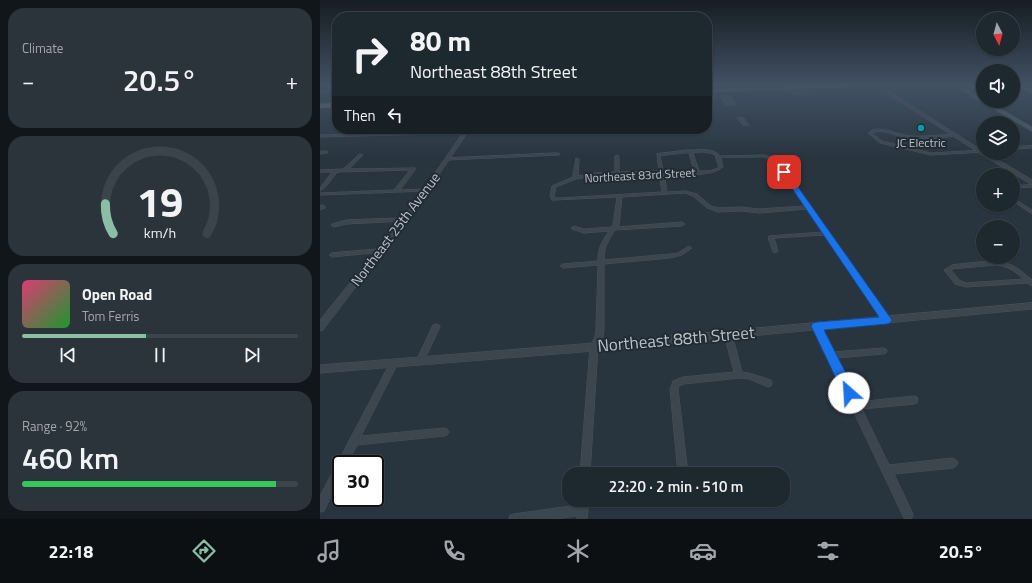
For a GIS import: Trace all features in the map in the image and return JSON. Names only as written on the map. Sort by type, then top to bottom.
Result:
[{"type":"main road","points":[[997,109],[1032,129]]},
{"type":"street","points":[[914,109],[976,148]]},
{"type":"street","points":[[954,135],[910,137],[882,131],[871,132],[870,134],[880,141],[933,154],[976,152]]},
{"type":"street","points":[[320,136],[395,134]]},
{"type":"street","name":"Northeast 25th Avenue","points":[[320,327],[427,190],[464,134]]},
{"type":"street","points":[[1020,148],[1032,147]]},
{"type":"street","points":[[664,193],[658,156],[704,150],[714,152],[719,157],[764,156],[775,159],[887,320]]},
{"type":"street","points":[[320,153],[326,152]]},
{"type":"street","points":[[690,152],[697,172]]},
{"type":"street","points":[[447,159],[558,154]]},
{"type":"street","points":[[344,171],[361,155]]},
{"type":"street","points":[[617,156],[617,174]]},
{"type":"street","name":"Northeast 83rd Street","points":[[620,196],[557,199],[552,196],[554,186],[576,178],[660,172],[713,172],[722,167],[719,157]]},
{"type":"street","points":[[576,178],[577,159]]},
{"type":"street","points":[[994,160],[1032,185]]},
{"type":"street","points":[[320,171],[413,169],[396,191]]},
{"type":"street","points":[[320,190],[326,185],[328,177],[336,171]]},
{"type":"street","points":[[1020,186],[1032,185]]},
{"type":"street","points":[[320,194],[427,190]]},
{"type":"street","points":[[586,467],[594,347],[599,337],[600,328],[600,261],[603,245],[616,225],[620,196],[690,193],[701,198],[709,207],[718,210],[741,209],[759,211],[809,207]]},
{"type":"street","points":[[1020,204],[1032,212]]},
{"type":"street","points":[[334,225],[346,222],[404,220]]},
{"type":"street","points":[[574,228],[584,230],[614,229],[682,224]]},
{"type":"street","points":[[775,251],[771,237],[827,233]]},
{"type":"street","points":[[563,266],[600,261],[670,256],[680,254],[689,248]]},
{"type":"street","points":[[332,255],[380,251]]},
{"type":"street","points":[[999,263],[1012,267],[1030,282],[970,285],[963,284],[955,280],[947,271],[952,267],[999,263]]},
{"type":"street","name":"Northeast 88th Street","points":[[320,369],[594,347],[1032,306]]},
{"type":"street","points":[[817,326],[908,514]]},
{"type":"street","points":[[420,361],[436,327]]},
{"type":"street","points":[[728,334],[738,375]]},
{"type":"street","points":[[831,355],[883,351]]},
{"type":"street","points":[[347,455],[394,363]]},
{"type":"street","points":[[682,467],[674,392],[675,387],[683,381],[738,375],[749,376],[768,383]]},
{"type":"street","points":[[856,406],[914,400]]},
{"type":"street","points":[[354,441],[444,432]]},
{"type":"street","points":[[887,470],[953,464]]},
{"type":"street","points":[[320,507],[332,484]]},
{"type":"street","points":[[514,519],[583,510]]},
{"type":"building","points":[[735,117],[744,117],[750,126],[743,126]]},
{"type":"place","name":"JC Electric","points":[[921,128]]},
{"type":"route","points":[[784,172],[887,320],[817,326],[849,393]]}]
